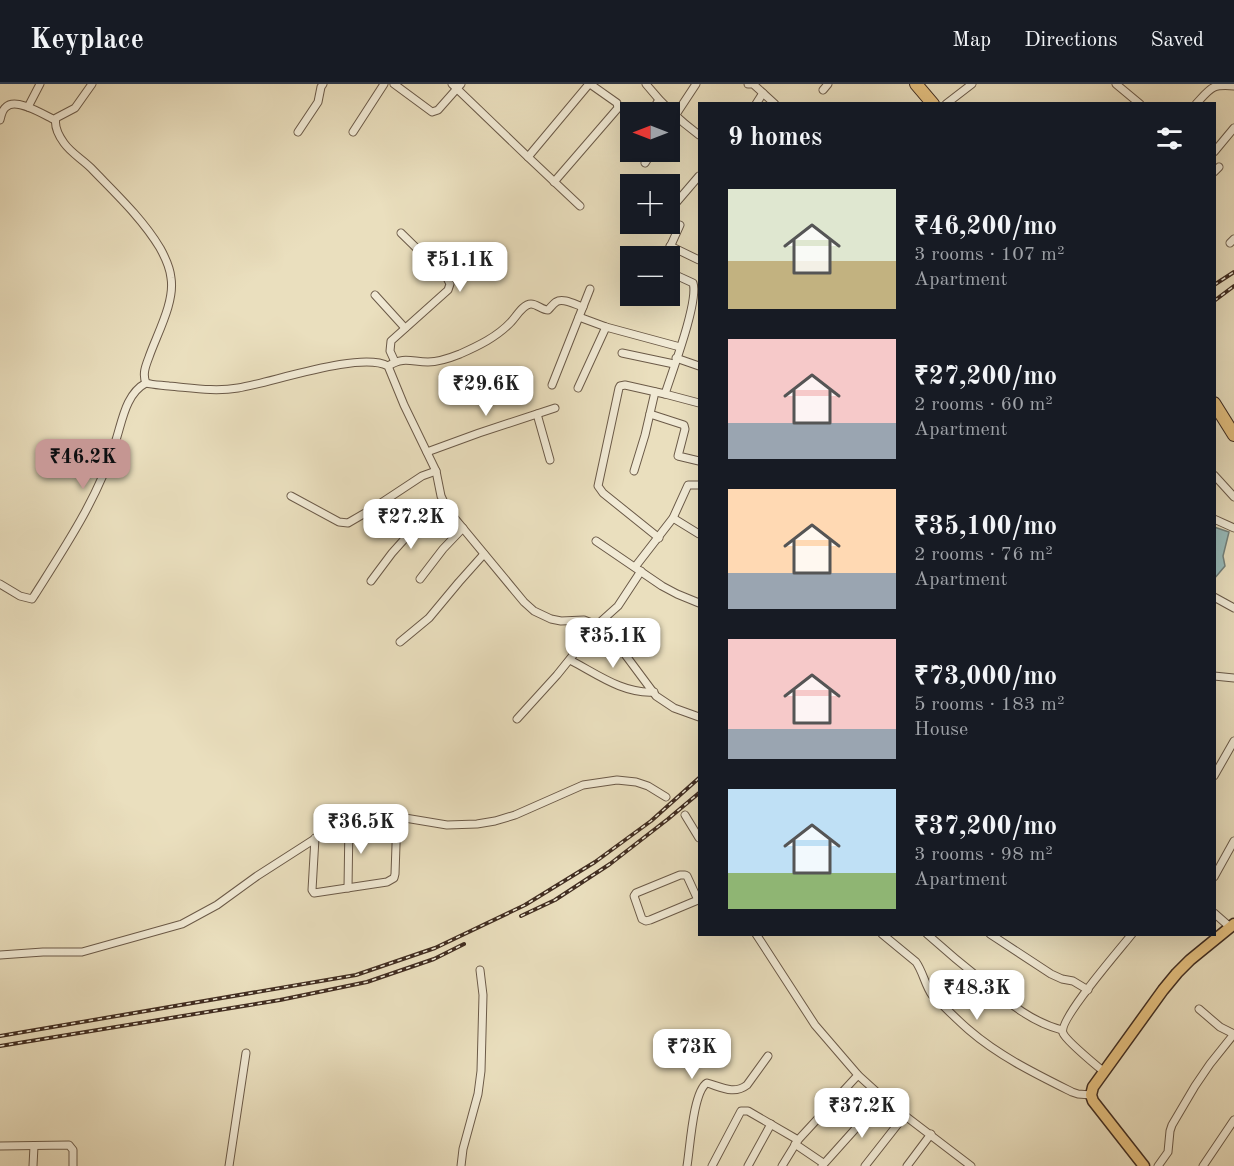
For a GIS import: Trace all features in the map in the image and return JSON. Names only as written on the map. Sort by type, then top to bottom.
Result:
[{"type":"highway","points":[[918,85],[930,102]]},
{"type":"highway","points":[[1216,406],[1234,435]]},
{"type":"main road","points":[[1144,1166],[1093,1101],[1091,1095],[1093,1087],[1163,990],[1190,960],[1232,926]]},
{"type":"street","points":[[28,107],[40,84]]},
{"type":"street","points":[[92,84],[75,108],[56,117],[56,127],[65,144],[90,167],[139,220],[159,247],[168,263],[172,278],[167,309],[146,366],[144,376],[146,383]]},
{"type":"street","points":[[298,132],[318,102],[323,84]]},
{"type":"street","points":[[353,132],[384,84]]},
{"type":"street","points":[[394,84],[432,112],[438,110],[456,86],[580,206]]},
{"type":"street","points":[[528,157],[589,84],[617,103],[618,108],[554,182]]},
{"type":"street","points":[[645,84],[659,100]]},
{"type":"street","points":[[680,108],[696,84]]},
{"type":"street","points":[[748,84],[753,84],[773,102]]},
{"type":"street","points":[[949,102],[972,84]]},
{"type":"street","points":[[1116,84],[1138,102]]},
{"type":"street","points":[[1198,102],[1218,84],[1234,86]]},
{"type":"street","points":[[757,102],[764,93]]},
{"type":"street","points":[[0,120],[4,109],[16,103],[55,120]]},
{"type":"street","points":[[680,120],[698,134]]},
{"type":"street","points":[[1216,150],[1234,128]]},
{"type":"street","points":[[680,198],[698,177]]},
{"type":"street","points":[[401,233],[447,278],[450,284],[448,290],[394,338],[390,345],[391,364],[404,405],[436,471],[441,496],[447,509],[534,611],[551,620],[585,620],[598,624],[607,631],[664,703],[698,717]]},
{"type":"street","points":[[670,246],[676,234]]},
{"type":"street","points":[[680,251],[698,260]]},
{"type":"street","points":[[665,394],[694,299],[694,285],[680,277]]},
{"type":"street","points":[[552,385],[590,289]]},
{"type":"street","points":[[375,295],[405,328]]},
{"type":"street","points":[[0,584],[25,598],[34,597],[84,514],[106,472],[129,402],[138,388],[146,383],[222,390],[351,363],[391,364],[407,360],[435,362],[481,345],[505,328],[529,304],[548,310],[555,302],[563,300],[583,307]]},
{"type":"street","points":[[579,317],[606,327],[680,347]]},
{"type":"street","points":[[578,388],[606,327]]},
{"type":"street","points":[[622,353],[698,366]]},
{"type":"street","points":[[659,538],[603,493],[598,486],[620,386],[625,385],[698,403]]},
{"type":"street","points":[[634,471],[655,392]]},
{"type":"street","points":[[427,452],[555,408]]},
{"type":"street","points":[[537,414],[550,460]]},
{"type":"street","points":[[650,414],[684,425],[678,456],[698,461]]},
{"type":"street","points":[[291,496],[339,522],[348,523],[422,476],[436,471]]},
{"type":"street","points":[[1216,477],[1234,496]]},
{"type":"street","points":[[517,718],[539,696],[598,624],[618,606],[638,569],[673,518],[688,485],[698,485]]},
{"type":"street","points":[[371,581],[392,552],[426,515],[447,509]]},
{"type":"street","points":[[673,518],[698,533]]},
{"type":"street","points":[[1216,520],[1234,529]]},
{"type":"street","points":[[420,579],[463,528]]},
{"type":"street","points":[[596,541],[662,586],[698,603]]},
{"type":"street","points":[[400,642],[429,618],[484,554]]},
{"type":"street","points":[[1216,598],[1234,608]]},
{"type":"street","points":[[570,660],[619,686],[636,692],[654,692]]},
{"type":"street","points":[[1216,676],[1234,678]]},
{"type":"street","points":[[1216,772],[1234,741]]},
{"type":"street","points":[[0,955],[82,952],[182,924],[217,905],[315,838],[336,827],[369,815],[397,816],[447,825],[477,824],[495,821],[583,785],[617,780],[648,786],[666,797]]},
{"type":"street","points":[[685,815],[698,836]]},
{"type":"street","points":[[315,838],[313,892],[387,882],[394,878],[397,816]]},
{"type":"street","points":[[348,888],[350,822]]},
{"type":"street","points":[[1216,873],[1234,841]]},
{"type":"street","points":[[685,875],[698,900],[646,921],[642,919],[634,896],[636,892],[685,875]]},
{"type":"street","points":[[1216,914],[1232,926]]},
{"type":"street","points":[[757,936],[815,1025],[858,1075],[966,1165]]},
{"type":"street","points":[[884,936],[916,962],[932,995],[969,1030],[1032,1072],[1072,1092],[1091,1095]]},
{"type":"street","points":[[929,936],[1027,1016],[1047,1026],[1062,1030]]},
{"type":"street","points":[[993,936],[1051,974],[1073,981],[1088,990]]},
{"type":"street","points":[[1000,941],[1004,936]]},
{"type":"street","points":[[1104,1072],[1065,1037],[1062,1030],[1068,1017],[1130,936]]},
{"type":"street","points":[[461,1166],[463,1149],[478,1094],[481,1071],[483,995],[480,970]]},
{"type":"street","points":[[1158,1166],[1167,1152],[1172,1125],[1195,1086],[1233,1032],[1214,1023],[1199,1009]]},
{"type":"street","points":[[229,1166],[246,1053]]},
{"type":"street","points":[[687,1166],[696,1107],[702,1087],[707,1083],[732,1090],[742,1089],[768,1056]]},
{"type":"street","points":[[782,1166],[797,1142],[858,1075]]},
{"type":"street","points":[[712,1166],[741,1112],[748,1112],[771,1124],[797,1142],[823,1165],[883,1098]]},
{"type":"street","points":[[865,1166],[905,1115]]},
{"type":"street","points":[[1203,1166],[1234,1120]]},
{"type":"street","points":[[748,1166],[771,1124]]},
{"type":"street","points":[[907,1166],[931,1134]]},
{"type":"street","points":[[0,1146],[69,1145],[73,1150],[72,1166]]},
{"type":"street","points":[[33,1166],[34,1146]]},
{"type":"water","points":[[1216,528],[1229,532],[1223,556],[1225,566],[1216,577]]},
{"type":"railway","points":[[1216,284],[1234,272]]},
{"type":"railway","points":[[1216,300],[1234,286]]},
{"type":"railway","points":[[0,1036],[356,975],[435,948],[525,905],[595,862],[651,821],[698,779]]},
{"type":"railway","points":[[521,916],[555,900],[610,864],[698,794]]},
{"type":"railway","points":[[0,1046],[280,1000],[367,982],[434,959],[464,944]]}]
